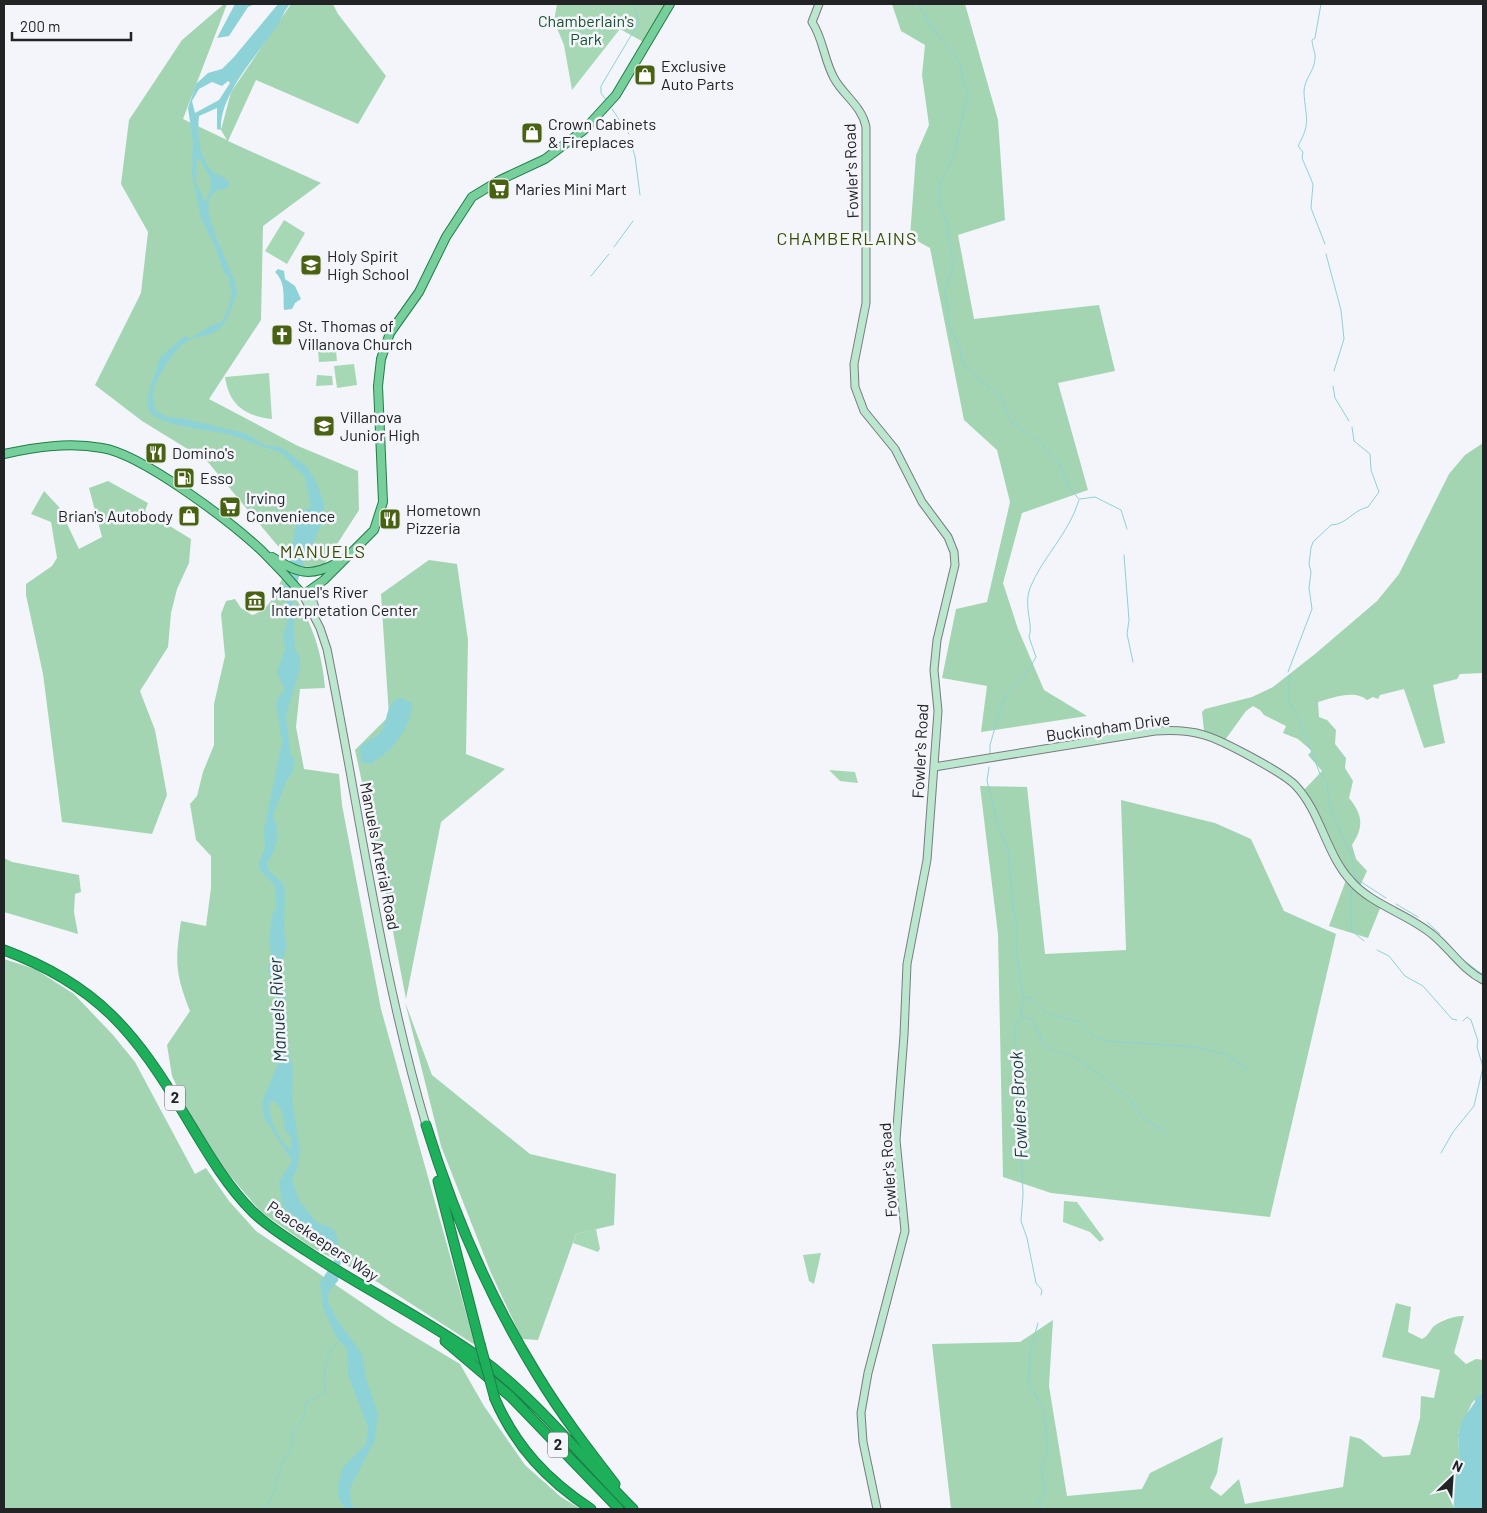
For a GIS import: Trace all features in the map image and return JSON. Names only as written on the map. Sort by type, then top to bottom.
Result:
[{"type":"highway","name":"Peacekeepers Way","points":[[4,950],[49,969],[90,994],[123,1025],[161,1075],[221,1175],[253,1212],[329,1266],[462,1346],[501,1374],[634,1509]]},
{"type":"highway","points":[[426,1125],[433,1164],[495,1398],[509,1429],[530,1458],[561,1488],[591,1509]]},
{"type":"highway","points":[[426,1125],[441,1174],[469,1245],[502,1314],[538,1377],[573,1429],[634,1509]]},
{"type":"highway","name":"Peacekeepers Way","points":[[412,1316],[459,1352],[511,1397],[619,1509]]},
{"type":"main road","points":[[4,454],[33,447],[76,445],[102,448],[128,455],[196,499],[262,551],[282,567],[301,592],[316,586],[374,530],[383,502],[378,386],[381,359],[390,333],[419,292],[446,237],[472,197],[500,180],[545,159],[584,130],[616,95],[670,4]]},
{"type":"main road","points":[[282,567],[305,573],[316,572],[344,560]]},
{"type":"street","name":"Fowler's Road","points":[[819,4],[812,22],[823,52],[834,79],[861,113],[866,127],[866,303],[854,364],[856,393],[868,417],[897,451],[922,502],[948,537],[955,558],[954,578],[942,618],[934,670],[938,711],[927,860],[907,964],[896,1140],[905,1231],[868,1373],[861,1413],[863,1442],[878,1509]]},
{"type":"street","points":[[316,586],[312,598],[320,628]]},
{"type":"street","name":"Manuels Arterial Road","points":[[301,592],[320,628],[327,649],[364,853],[410,1073],[426,1125]]},
{"type":"street","name":"Buckingham Drive","points":[[934,767],[1155,731],[1182,731],[1210,736],[1275,772],[1296,786],[1313,813],[1342,870],[1352,882],[1362,891],[1423,927],[1467,970],[1483,980]]},
{"type":"green space","points":[[224,4],[227,4],[183,119],[227,140],[221,130],[231,92],[291,4],[333,4],[338,14],[386,76],[358,124],[256,80],[228,141],[321,183],[263,226],[261,320],[209,399],[298,446],[358,471],[359,510],[323,566],[302,567],[277,545],[207,461],[142,421],[95,385],[141,293],[148,232],[121,184],[129,120],[182,40]]},
{"type":"green space","name":"Chamberlain's Park","points":[[557,4],[670,4],[647,44],[620,29],[572,90],[564,45],[554,21]]},
{"type":"green space","points":[[892,4],[965,4],[998,120],[1005,220],[958,235],[974,319],[1099,305],[1115,371],[1058,383],[1088,490],[1022,513],[1003,583],[1018,629],[1044,690],[1087,716],[981,732],[987,686],[942,678],[956,609],[987,602],[1010,502],[997,450],[964,420],[930,248],[910,237],[916,155],[929,125],[922,75],[925,45],[901,31]]},
{"type":"green space","points":[[284,220],[305,233],[287,264],[265,251]]},
{"type":"green space","points":[[335,340],[337,361],[319,362],[317,341]]},
{"type":"green space","points":[[354,364],[357,385],[337,388],[334,366]]},
{"type":"green space","points":[[269,373],[272,419],[246,412],[240,407],[230,395],[225,377]]},
{"type":"green space","points":[[317,375],[332,376],[333,385],[316,386]]},
{"type":"green space","points":[[1483,443],[1483,673],[1460,674],[1457,679],[1433,685],[1445,743],[1424,748],[1404,689],[1380,695],[1378,699],[1373,697],[1367,700],[1356,695],[1350,695],[1318,702],[1319,717],[1327,720],[1336,730],[1335,744],[1346,758],[1345,768],[1353,781],[1349,798],[1357,810],[1360,827],[1352,845],[1356,859],[1367,871],[1360,886],[1342,864],[1303,791],[1322,771],[1308,755],[1312,751],[1298,739],[1283,733],[1286,726],[1264,715],[1253,706],[1246,711],[1225,740],[1204,731],[1202,712],[1205,709],[1252,697],[1273,687],[1377,601],[1399,574],[1449,474],[1465,455]]},
{"type":"green space","points":[[108,481],[148,503],[145,511],[191,539],[189,563],[177,589],[171,613],[168,647],[140,691],[155,730],[167,795],[152,834],[62,822],[43,674],[26,595],[26,584],[52,566],[57,558],[51,522],[31,514],[44,491],[59,507],[79,549],[102,537],[89,488]]},
{"type":"green space","points":[[429,560],[457,564],[468,640],[466,754],[505,769],[441,822],[406,999],[355,750],[389,716],[381,594]]},
{"type":"green space","points":[[282,579],[299,603],[312,630],[321,658],[325,688],[300,689],[296,727],[304,769],[339,774],[342,805],[381,1009],[475,1345],[371,1278],[311,1247],[261,1212],[225,1170],[192,1118],[172,1076],[167,1045],[190,1011],[181,986],[177,957],[181,921],[206,926],[211,888],[211,856],[196,840],[190,804],[197,796],[203,772],[214,745],[214,704],[225,656],[221,614],[226,601],[235,599],[241,608],[252,615],[258,613],[271,601]]},
{"type":"green space","points":[[829,770],[855,772],[858,783],[840,781]]},
{"type":"green space","points":[[980,786],[1027,787],[1045,954],[1126,950],[1121,800],[1215,823],[1251,839],[1284,911],[1336,934],[1270,1217],[1051,1193],[1003,1177],[998,934]]},
{"type":"green space","points":[[4,858],[12,862],[79,875],[81,892],[75,894],[74,912],[78,934],[4,912]]},
{"type":"green space","points":[[1346,880],[1381,906],[1368,938],[1329,926]]},
{"type":"green space","points":[[4,959],[35,969],[74,994],[113,1035],[135,1062],[195,1174],[206,1168],[229,1201],[256,1231],[392,1323],[460,1364],[484,1406],[525,1465],[561,1497],[581,1509],[4,1509]]},
{"type":"green space","points":[[405,1002],[432,1075],[530,1154],[616,1174],[614,1225],[576,1234],[538,1340],[522,1339],[491,1273],[441,1146]]},
{"type":"green space","points":[[1064,1201],[1077,1202],[1104,1239],[1100,1242],[1090,1232],[1063,1222]]},
{"type":"green space","points":[[596,1229],[600,1249],[598,1252],[573,1243],[576,1234]]},
{"type":"green space","points":[[821,1253],[814,1284],[809,1281],[803,1255]]},
{"type":"green space","points":[[1396,1303],[1411,1307],[1408,1332],[1422,1339],[1439,1323],[1452,1317],[1464,1316],[1454,1353],[1466,1364],[1476,1359],[1483,1360],[1483,1391],[1472,1403],[1458,1433],[1460,1471],[1453,1481],[1450,1495],[1455,1509],[951,1509],[932,1344],[1020,1342],[1053,1320],[1049,1386],[1067,1496],[1142,1489],[1150,1473],[1223,1437],[1217,1473],[1210,1488],[1221,1496],[1239,1479],[1245,1504],[1343,1487],[1350,1436],[1361,1439],[1383,1457],[1410,1455],[1420,1418],[1421,1396],[1434,1398],[1440,1370],[1382,1357]]},
{"type":"water","points":[[235,4],[255,4],[248,7],[229,36],[217,38]]},
{"type":"water","name":"Manuels River","points":[[278,4],[290,4],[276,28],[233,89],[226,103],[221,130],[217,129],[217,108],[199,116],[199,140],[205,162],[215,174],[222,176],[230,183],[229,187],[214,193],[208,204],[214,231],[233,277],[236,297],[227,319],[218,330],[186,342],[177,350],[159,377],[153,392],[153,398],[156,411],[167,417],[186,419],[244,433],[265,445],[281,447],[306,466],[315,479],[324,503],[324,519],[302,567],[293,597],[295,649],[300,658],[300,668],[286,716],[291,756],[295,759],[293,772],[286,782],[273,816],[277,828],[277,840],[267,863],[269,871],[283,883],[285,891],[284,931],[287,946],[279,971],[285,994],[289,1055],[293,1068],[292,1100],[300,1150],[297,1169],[292,1179],[299,1200],[316,1222],[335,1231],[342,1255],[338,1281],[329,1291],[328,1302],[338,1321],[362,1354],[366,1378],[378,1414],[375,1440],[350,1488],[351,1502],[354,1509],[346,1509],[339,1500],[338,1485],[343,1467],[366,1444],[368,1428],[348,1375],[347,1350],[335,1335],[323,1307],[320,1283],[335,1259],[333,1247],[307,1230],[310,1224],[304,1224],[283,1208],[279,1182],[292,1161],[264,1117],[262,1102],[278,1063],[276,994],[268,969],[272,957],[269,941],[272,915],[276,908],[275,886],[259,869],[259,862],[265,848],[264,830],[282,742],[276,703],[279,696],[285,691],[277,672],[285,649],[283,635],[288,620],[285,585],[298,514],[311,507],[305,476],[281,453],[232,435],[164,421],[150,412],[148,407],[149,393],[160,358],[184,336],[190,339],[210,326],[222,322],[229,306],[232,293],[228,276],[224,272],[214,244],[201,218],[192,174],[193,142],[188,108],[196,84],[208,73],[222,69]],"holes":[[[228,81],[230,83],[219,100],[195,113],[192,101],[199,89],[212,82],[222,86]],[[197,158],[202,163],[211,181],[205,203],[196,182]],[[273,1101],[281,1111],[285,1132],[291,1136],[291,1151],[276,1129],[271,1117],[269,1103]]]},
{"type":"water","points":[[278,269],[284,271],[285,279],[295,286],[301,299],[295,303],[292,309],[284,310],[282,285],[279,276],[275,272]]},
{"type":"water","points":[[402,698],[412,703],[408,722],[399,739],[386,753],[370,764],[361,762],[360,747],[380,733],[392,703]]},
{"type":"water","points":[[1483,1391],[1483,1509],[1455,1509],[1450,1495],[1453,1481],[1460,1471],[1458,1434],[1463,1419],[1475,1402],[1475,1399]]},
{"type":"waterway","points":[[607,101],[601,93],[601,86],[639,22],[634,4]]},
{"type":"waterway","name":"Fowlers Brook","points":[[918,4],[933,29],[960,62],[963,81],[968,93],[953,158],[939,184],[939,202],[947,222],[948,238],[954,262],[945,291],[949,314],[948,322],[966,368],[1000,396],[1012,423],[1040,441],[1060,465],[1069,488],[1079,499]]},
{"type":"waterway","points":[[1321,4],[1315,38],[1312,40],[1315,55],[1314,64],[1304,87],[1306,125],[1298,146],[1303,152],[1302,158],[1313,184],[1311,208],[1325,244]]},
{"type":"waterway","points":[[612,109],[629,134]]},
{"type":"waterway","points":[[630,141],[635,156],[640,195]]},
{"type":"waterway","points":[[614,247],[633,221]]},
{"type":"waterway","points":[[591,276],[609,254]]},
{"type":"waterway","points":[[1326,254],[1341,310],[1344,339],[1334,371]]},
{"type":"waterway","points":[[1333,386],[1335,398],[1349,421]]},
{"type":"waterway","points":[[1288,672],[1312,609],[1309,588],[1311,572],[1309,564],[1313,542],[1331,525],[1341,523],[1358,511],[1368,507],[1379,492],[1371,470],[1370,454],[1354,441],[1352,427]]},
{"type":"waterway","points":[[1080,499],[1095,497],[1121,510],[1127,529]]},
{"type":"waterway","name":"Fowlers Brook","points":[[990,754],[990,745],[1001,707],[1009,691],[1024,677],[1036,657],[1029,637],[1028,595],[1030,588],[1035,576],[1069,524],[1079,500]]},
{"type":"waterway","points":[[1124,555],[1129,620],[1127,634],[1133,662]]},
{"type":"waterway","points":[[1290,675],[1289,700],[1297,714],[1320,774],[1328,782],[1328,796],[1331,809],[1350,853],[1355,878],[1386,898]]},
{"type":"waterway","name":"Fowlers Brook","points":[[989,767],[987,781],[998,825],[1009,853],[1013,911],[1018,930],[1016,948],[1023,997],[1021,1016],[1016,1026],[1013,1061],[1016,1073],[1013,1078],[1018,1100],[1020,1130],[1018,1142],[1022,1165],[1023,1195],[1021,1221],[1027,1238],[1036,1283],[1042,1290],[1041,1295]]},
{"type":"waterway","points":[[1352,890],[1350,900],[1351,930],[1364,941]]},
{"type":"waterway","points":[[1396,904],[1418,917]]},
{"type":"waterway","points":[[1427,922],[1440,934]]},
{"type":"waterway","points":[[1449,945],[1462,959],[1483,975]]},
{"type":"waterway","points":[[1377,950],[1389,956],[1405,976],[1423,986],[1452,1019],[1457,1020]]},
{"type":"waterway","points":[[1023,997],[1032,999],[1047,1013],[1079,1022],[1095,1037],[1106,1041],[1195,1047],[1226,1054],[1249,1070]]},
{"type":"waterway","points":[[1021,1016],[1033,1020],[1042,1041],[1050,1049],[1074,1057],[1095,1071],[1131,1100],[1143,1118],[1167,1133]]},
{"type":"waterway","points":[[1441,1153],[1453,1132],[1474,1106],[1483,1067],[1477,1047],[1478,1041],[1471,1020],[1467,1017],[1463,1021]]},
{"type":"waterway","name":"Fowlers Brook","points":[[1038,1323],[1030,1352],[1029,1383],[1044,1411],[1047,1446],[1046,1458],[1041,1469],[1046,1492],[1039,1501],[1041,1508],[1039,1509]]},
{"type":"waterway","points":[[265,1509],[275,1490],[275,1484],[282,1464],[291,1449],[293,1430],[303,1420],[306,1402],[325,1393],[326,1364],[330,1352],[340,1340]]},
{"type":"place","name":"Exclusive Auto Parts","points":[[645,75]]},
{"type":"place","name":"Crown Cabinets & Fireplaces","points":[[532,133]]},
{"type":"place","name":"Maries Mini Mart","points":[[499,189]]},
{"type":"place","name":"Holy Spirit High School","points":[[311,265]]},
{"type":"place","name":"St. Thomas of Villanova Church","points":[[282,335]]},
{"type":"place","name":"Villanova Junior High","points":[[324,426]]},
{"type":"place","name":"Domino's","points":[[156,453]]},
{"type":"place","name":"Esso","points":[[184,478]]},
{"type":"place","name":"Irving Convenience","points":[[230,507]]},
{"type":"place","name":"Brian's Autobody","points":[[189,516]]},
{"type":"place","name":"Hometown Pizzeria","points":[[390,519]]},
{"type":"place","name":"Manuel's River Interpretation Center","points":[[255,601]]},
{"type":"district","name":"CHAMBERLAINS","points":[[847,239]]},
{"type":"district","name":"MANUELS","points":[[323,552]]}]
